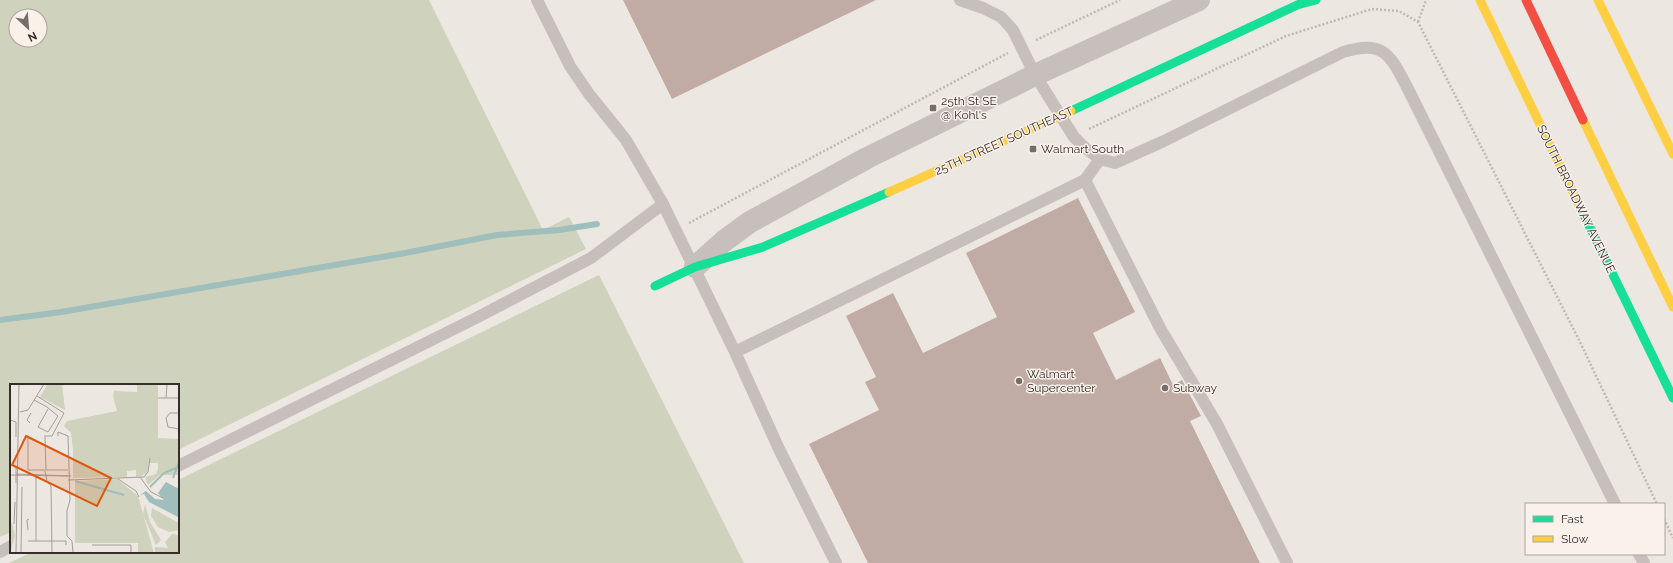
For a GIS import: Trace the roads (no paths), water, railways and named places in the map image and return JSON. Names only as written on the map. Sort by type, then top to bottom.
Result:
[{"type":"street","name":"25TH STREET SOUTHEAST","points":[[695,267],[724,241],[750,222],[867,158],[1035,75],[1199,0]]},
{"type":"street","name":"25TH STREET SOUTHEAST","points":[[655,286],[695,267],[763,247],[1061,116],[1308,0]]},
{"type":"street","points":[[1297,5],[1316,0]]},
{"type":"street","name":"SOUTH BROADWAY AVENUE","points":[[1480,0],[1673,398]]},
{"type":"street","points":[[1526,0],[1673,307]]},
{"type":"street","points":[[1598,0],[1673,154]]},
{"type":"street","points":[[1471,5],[1493,26]]},
{"type":"lane","points":[[537,0],[570,66],[589,94],[626,140],[663,204],[695,267],[779,449],[836,563]]},
{"type":"lane","points":[[960,0],[983,8],[1001,17],[1013,30],[1035,75],[1074,136],[1085,148],[1100,159],[1115,163],[1164,141],[1343,52],[1361,47],[1373,47],[1384,53],[1393,62],[1406,85],[1615,503]]},
{"type":"lane","points":[[735,352],[1085,180],[1100,159]]},
{"type":"lane","points":[[1085,180],[1160,328],[1217,424],[1287,563]]},
{"type":"lane","points":[[179,466],[476,318],[591,258],[663,204]]},
{"type":"lane","points":[[0,552],[10,547]]},
{"type":"waterway","points":[[0,320],[61,312],[405,253],[497,235],[559,230],[597,224]]},
{"type":"place","name":"25th St SE @ Kohl's","points":[[933,108]]},
{"type":"place","name":"Walmart South","points":[[1033,149]]},
{"type":"place","name":"Walmart Supercenter","points":[[1019,381]]},
{"type":"place","name":"Subway","points":[[1165,388]]}]
